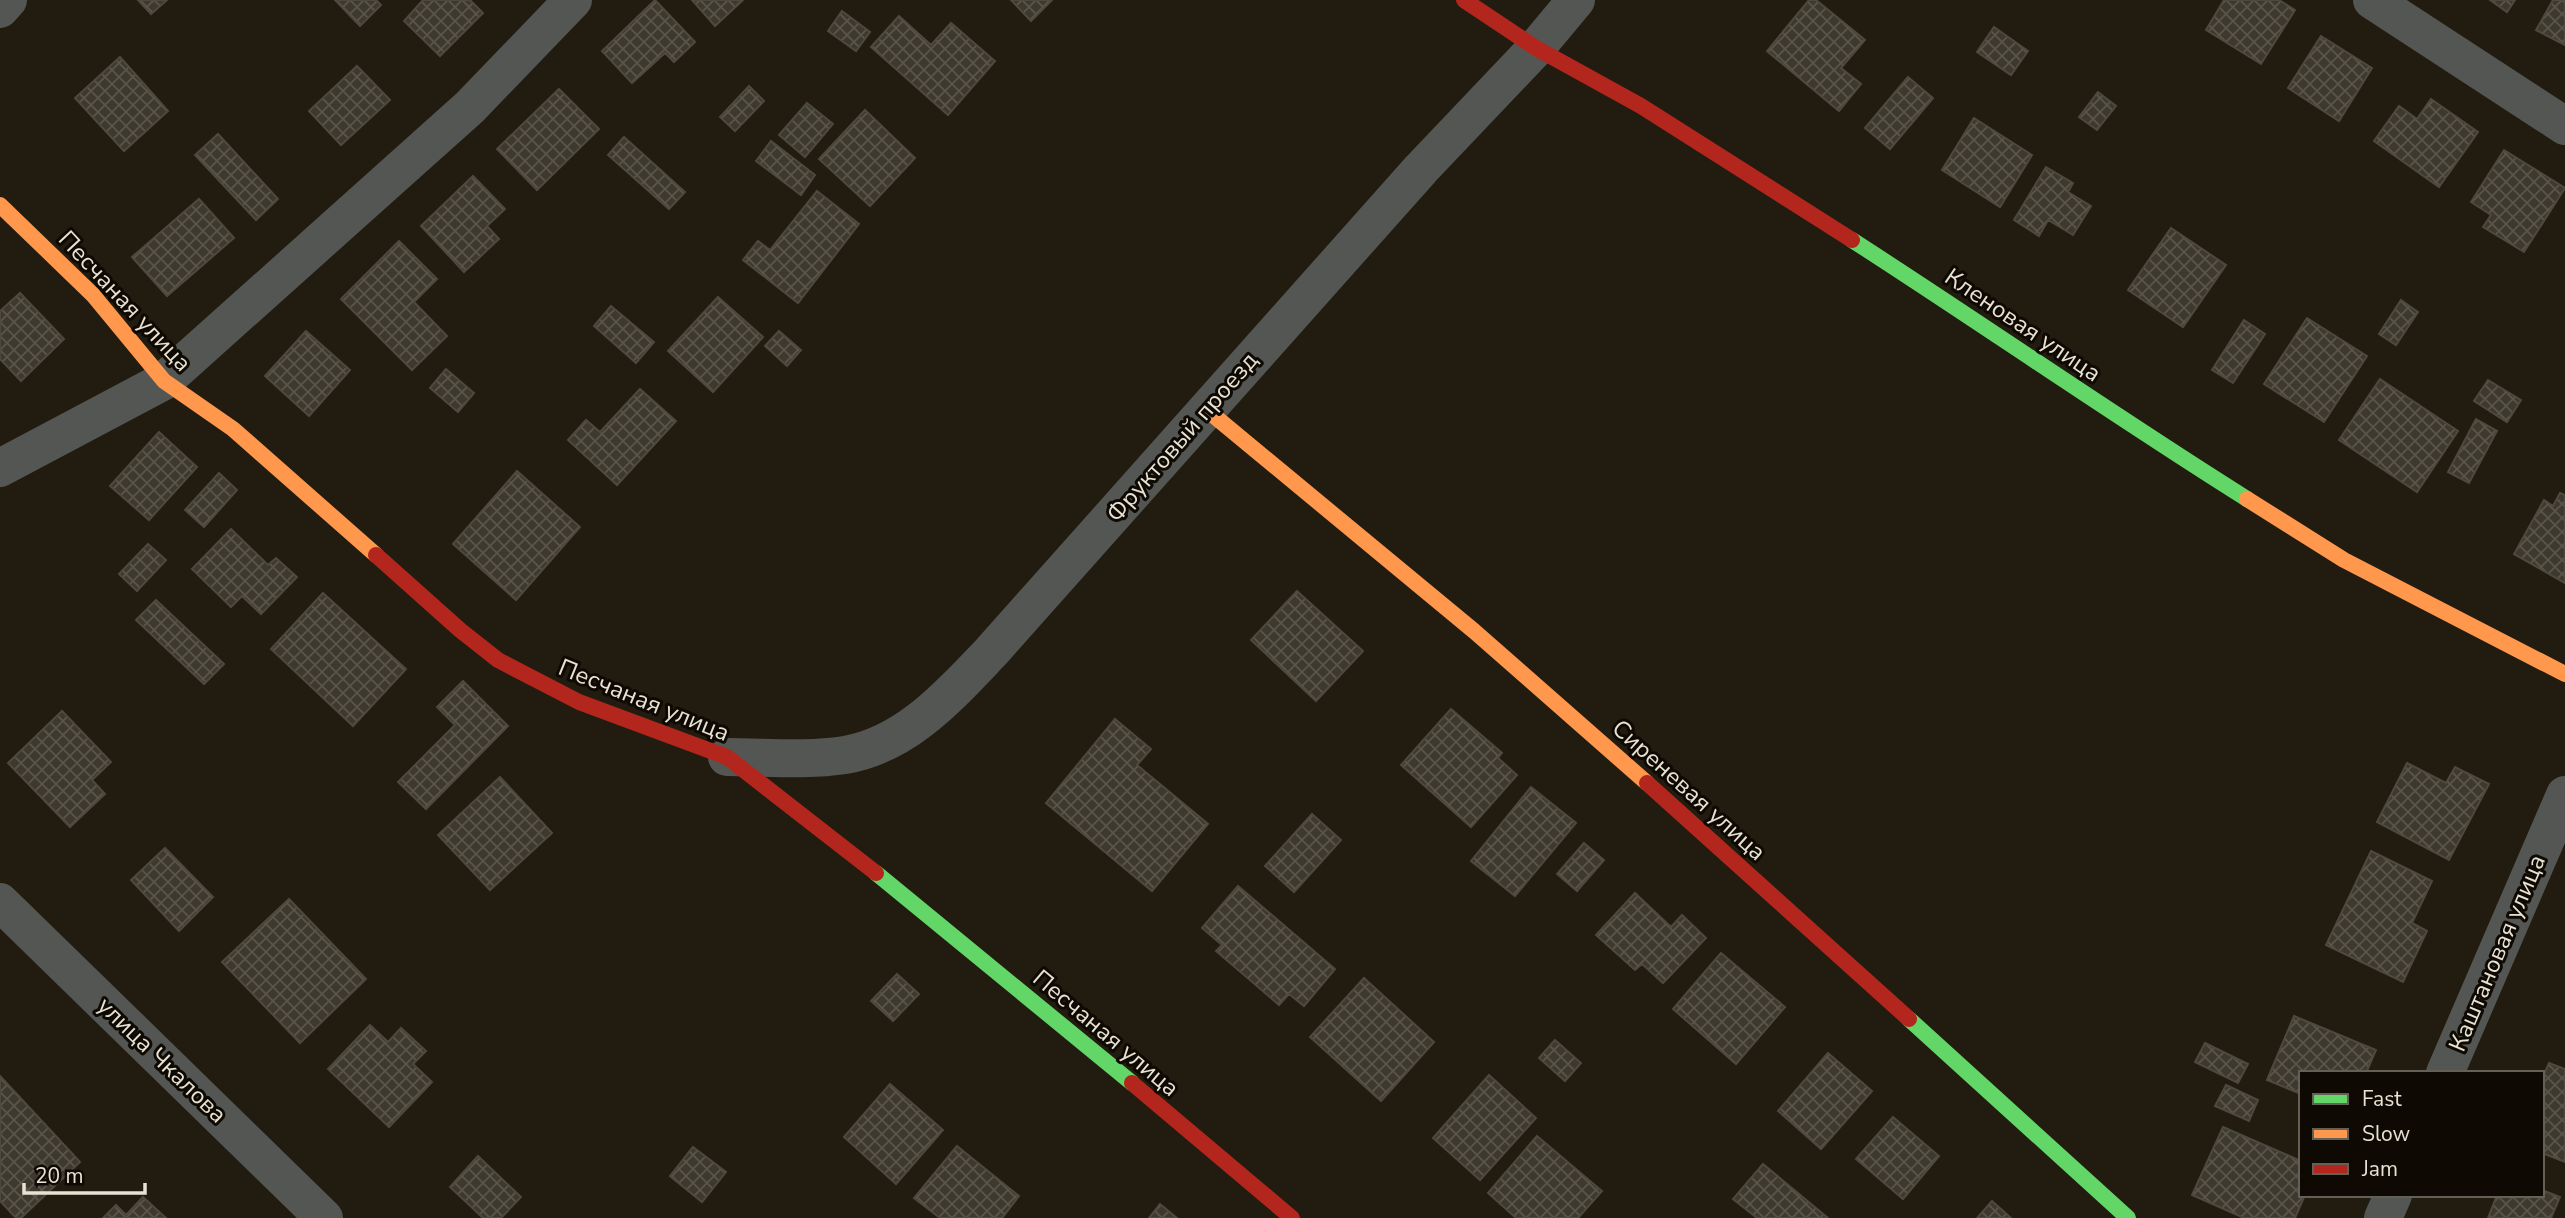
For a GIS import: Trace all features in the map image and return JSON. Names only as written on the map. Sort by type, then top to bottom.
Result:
[{"type":"street","points":[[0,9],[8,0]]},
{"type":"street","points":[[0,468],[164,381],[470,107],[573,0]]},
{"type":"street","name":"Кленовая улица","points":[[1464,0],[1536,48],[1652,113],[1958,307],[2153,440],[2344,560],[2565,674]]},
{"type":"street","name":"Фруктовый проезд","points":[[727,757],[802,758],[845,755],[876,746],[926,716],[948,698],[1421,169],[1536,48],[1576,0]]},
{"type":"street","points":[[2372,0],[2565,126]]},
{"type":"street","name":"Песчаная улица","points":[[0,205],[93,295],[164,381],[233,429],[460,630],[498,660],[579,702],[727,757],[826,833],[1069,1030],[1292,1218]]},
{"type":"street","name":"Сиреневая улица","points":[[1207,410],[1474,631],[1697,827],[2128,1218]]},
{"type":"street","name":"Каштановая улица","points":[[2446,1071],[2565,794]]},
{"type":"street","name":"улица Чкалова","points":[[0,902],[324,1218]]},
{"type":"street","points":[[2383,1218],[2392,1197]]},
{"type":"building","points":[[138,0],[167,0],[151,14]]},
{"type":"building","points":[[335,0],[376,0],[381,5],[360,26]]},
{"type":"building","points":[[423,0],[470,0],[483,13],[440,56],[404,21]]},
{"type":"building","points":[[655,0],[695,42],[674,62],[665,53],[632,83],[602,51]]},
{"type":"building","points":[[692,0],[743,0],[715,26]]},
{"type":"building","points":[[1011,0],[1052,0],[1031,21]]},
{"type":"building","points":[[1809,0],[1816,0],[1865,40],[1841,68],[1861,84],[1839,111],[1767,51]]},
{"type":"building","points":[[2224,0],[2279,0],[2295,10],[2261,64],[2206,30]]},
{"type":"building","points":[[2490,0],[2515,0],[2507,12]]},
{"type":"building","points":[[2553,0],[2565,0],[2565,45],[2536,30]]},
{"type":"building","points":[[842,11],[870,32],[856,51],[828,31]]},
{"type":"building","points":[[899,16],[931,45],[951,23],[995,61],[948,115],[871,47]]},
{"type":"building","points":[[1994,27],[2028,51],[2011,75],[1977,52]]},
{"type":"building","points":[[2321,36],[2372,68],[2339,121],[2288,88]]},
{"type":"building","points":[[120,57],[168,111],[124,151],[75,98]]},
{"type":"building","points":[[357,66],[390,100],[341,145],[309,111]]},
{"type":"building","points":[[1908,77],[1933,98],[1890,149],[1865,128]]},
{"type":"building","points":[[749,86],[764,101],[735,131],[720,117]]},
{"type":"building","points":[[559,89],[599,129],[537,190],[497,149]]},
{"type":"building","points":[[2098,92],[2116,106],[2097,130],[2079,117]]},
{"type":"building","points":[[2431,99],[2478,132],[2439,187],[2374,141],[2399,106],[2417,119]]},
{"type":"building","points":[[807,103],[833,124],[805,157],[779,135]]},
{"type":"building","points":[[865,110],[915,158],[870,206],[819,159]]},
{"type":"building","points":[[1974,118],[2032,155],[2000,207],[1942,170]]},
{"type":"building","points":[[218,134],[278,199],[256,220],[195,155]]},
{"type":"building","points":[[624,137],[685,192],[669,209],[608,155]]},
{"type":"building","points":[[771,141],[815,175],[801,195],[756,161]]},
{"type":"building","points":[[2504,150],[2565,188],[2524,252],[2483,227],[2491,215],[2471,202]]},
{"type":"building","points":[[2046,167],[2073,183],[2068,192],[2091,206],[2073,235],[2048,220],[2039,236],[2014,220]]},
{"type":"building","points":[[473,176],[505,209],[487,226],[499,239],[464,272],[421,226]]},
{"type":"building","points":[[817,191],[859,224],[798,303],[743,260],[758,241],[770,250]]},
{"type":"building","points":[[199,199],[234,238],[167,296],[132,257]]},
{"type":"building","points":[[2171,228],[2226,265],[2183,327],[2128,290]]},
{"type":"building","points":[[399,241],[437,279],[414,302],[447,336],[412,370],[341,299]]},
{"type":"building","points":[[20,293],[64,339],[21,381],[0,359],[0,311]]},
{"type":"building","points":[[718,297],[763,337],[713,392],[668,351]]},
{"type":"building","points":[[2401,300],[2418,312],[2396,345],[2379,334]]},
{"type":"building","points":[[611,306],[654,342],[636,363],[594,326]]},
{"type":"building","points":[[2307,318],[2367,356],[2324,422],[2264,384]]},
{"type":"building","points":[[2244,320],[2265,334],[2233,383],[2212,370]]},
{"type":"building","points":[[306,331],[350,370],[309,416],[265,376]]},
{"type":"building","points":[[779,331],[801,350],[787,366],[765,346]]},
{"type":"building","points":[[446,369],[474,393],[458,412],[430,388]]},
{"type":"building","points":[[2380,379],[2458,431],[2417,492],[2339,440]]},
{"type":"building","points":[[2488,380],[2521,400],[2507,422],[2474,401]]},
{"type":"building","points":[[640,389],[676,421],[617,485],[568,440],[586,420],[600,432]]},
{"type":"building","points":[[2476,419],[2497,431],[2469,483],[2448,472]]},
{"type":"building","points":[[159,432],[197,467],[149,520],[110,486]]},
{"type":"building","points":[[517,471],[580,527],[516,600],[453,544]]},
{"type":"building","points":[[219,473],[237,490],[204,527],[185,510]]},
{"type":"building","points":[[2560,493],[2565,495],[2565,583],[2514,554],[2544,500],[2553,506]]},
{"type":"building","points":[[231,529],[268,565],[276,558],[297,577],[261,614],[242,596],[231,607],[192,569]]},
{"type":"building","points":[[148,544],[166,560],[137,591],[119,574]]},
{"type":"building","points":[[1297,591],[1363,651],[1316,701],[1251,640]]},
{"type":"building","points":[[323,593],[406,669],[353,726],[271,649]]},
{"type":"building","points":[[156,600],[224,664],[204,684],[136,620]]},
{"type":"building","points":[[463,681],[508,726],[426,809],[398,782],[455,725],[437,707]]},
{"type":"building","points":[[1451,709],[1502,753],[1498,758],[1517,775],[1471,827],[1401,765]]},
{"type":"building","points":[[62,711],[111,762],[92,780],[105,794],[70,827],[8,763]]},
{"type":"building","points":[[1115,719],[1151,749],[1137,765],[1208,824],[1152,891],[1046,803]]},
{"type":"building","points":[[2407,763],[2446,783],[2455,767],[2489,784],[2449,860],[2377,822]]},
{"type":"building","points":[[500,777],[552,833],[490,890],[438,835]]},
{"type":"building","points":[[1531,787],[1576,823],[1515,896],[1471,861]]},
{"type":"building","points":[[1312,814],[1341,840],[1294,892],[1265,866]]},
{"type":"building","points":[[1584,843],[1604,860],[1577,891],[1557,874]]},
{"type":"building","points":[[165,848],[213,897],[179,931],[131,880]]},
{"type":"building","points":[[2371,851],[2432,881],[2412,923],[2427,931],[2403,982],[2326,945]]},
{"type":"building","points":[[1238,886],[1335,969],[1304,1006],[1289,994],[1279,1005],[1216,951],[1222,945],[1202,928]]},
{"type":"building","points":[[1635,893],[1671,927],[1682,915],[1706,938],[1663,983],[1642,964],[1635,970],[1596,935]]},
{"type":"building","points":[[289,899],[366,979],[300,1043],[222,962]]},
{"type":"building","points":[[1721,953],[1785,1007],[1736,1064],[1673,1009]]},
{"type":"building","points":[[897,974],[919,994],[893,1021],[871,1001]]},
{"type":"building","points":[[1364,978],[1434,1042],[1381,1101],[1310,1037]]},
{"type":"building","points":[[2294,1016],[2376,1050],[2367,1071],[2299,1071],[2299,1093],[2267,1080]]},
{"type":"building","points":[[370,1025],[388,1042],[401,1028],[426,1051],[413,1064],[432,1082],[389,1127],[328,1069]]},
{"type":"building","points":[[1555,1040],[1581,1063],[1565,1081],[1539,1058]]},
{"type":"building","points":[[2205,1043],[2248,1064],[2238,1083],[2195,1062]]},
{"type":"building","points":[[1828,1053],[1872,1091],[1821,1149],[1778,1111]]},
{"type":"building","points":[[2549,1063],[2565,1069],[2565,1162],[2544,1154],[2544,1074]]},
{"type":"building","points":[[1489,1075],[1536,1118],[1480,1180],[1433,1138]]},
{"type":"building","points":[[0,1076],[80,1162],[21,1218],[16,1218],[0,1201]]},
{"type":"building","points":[[890,1084],[943,1130],[896,1184],[844,1137]]},
{"type":"building","points":[[2226,1085],[2258,1100],[2249,1121],[2215,1106]]},
{"type":"building","points":[[1893,1117],[1939,1156],[1903,1199],[1856,1159]]},
{"type":"building","points":[[2223,1127],[2299,1160],[2299,1197],[2304,1197],[2295,1218],[2244,1218],[2192,1195]]},
{"type":"building","points":[[1537,1136],[1602,1191],[1578,1218],[1516,1218],[1488,1193]]},
{"type":"building","points":[[957,1146],[1019,1196],[1002,1218],[940,1218],[914,1198]]},
{"type":"building","points":[[693,1147],[726,1172],[702,1202],[670,1176]]},
{"type":"building","points":[[478,1156],[521,1197],[501,1218],[483,1218],[450,1187]]},
{"type":"building","points":[[1763,1164],[1828,1218],[1757,1218],[1733,1199]]},
{"type":"building","points":[[2544,1191],[2560,1197],[2551,1218],[2488,1218],[2496,1197],[2544,1197]]},
{"type":"building","points":[[143,1197],[166,1218],[103,1218],[116,1205],[126,1215]]},
{"type":"building","points":[[1992,1201],[2011,1218],[1977,1218]]},
{"type":"building","points":[[1160,1204],[1177,1218],[1149,1218]]},
{"type":"traffic: fast","points":[[1852,240],[2247,499]]},
{"type":"traffic: fast","points":[[876,873],[1132,1083]]},
{"type":"traffic: fast","points":[[1909,1019],[2128,1218]]},
{"type":"traffic: slow","points":[[0,205],[93,295],[164,381],[233,429],[376,555]]},
{"type":"traffic: slow","points":[[1207,410],[1474,631],[1647,783]]},
{"type":"traffic: slow","points":[[2247,499],[2344,560],[2565,674]]},
{"type":"traffic: jam","points":[[1464,0],[1536,48],[1641,106],[1852,240]]},
{"type":"traffic: jam","points":[[376,555],[498,660],[579,702],[727,757],[876,873]]},
{"type":"traffic: jam","points":[[1647,783],[1909,1019]]},
{"type":"traffic: jam","points":[[1132,1083],[1292,1218]]}]
